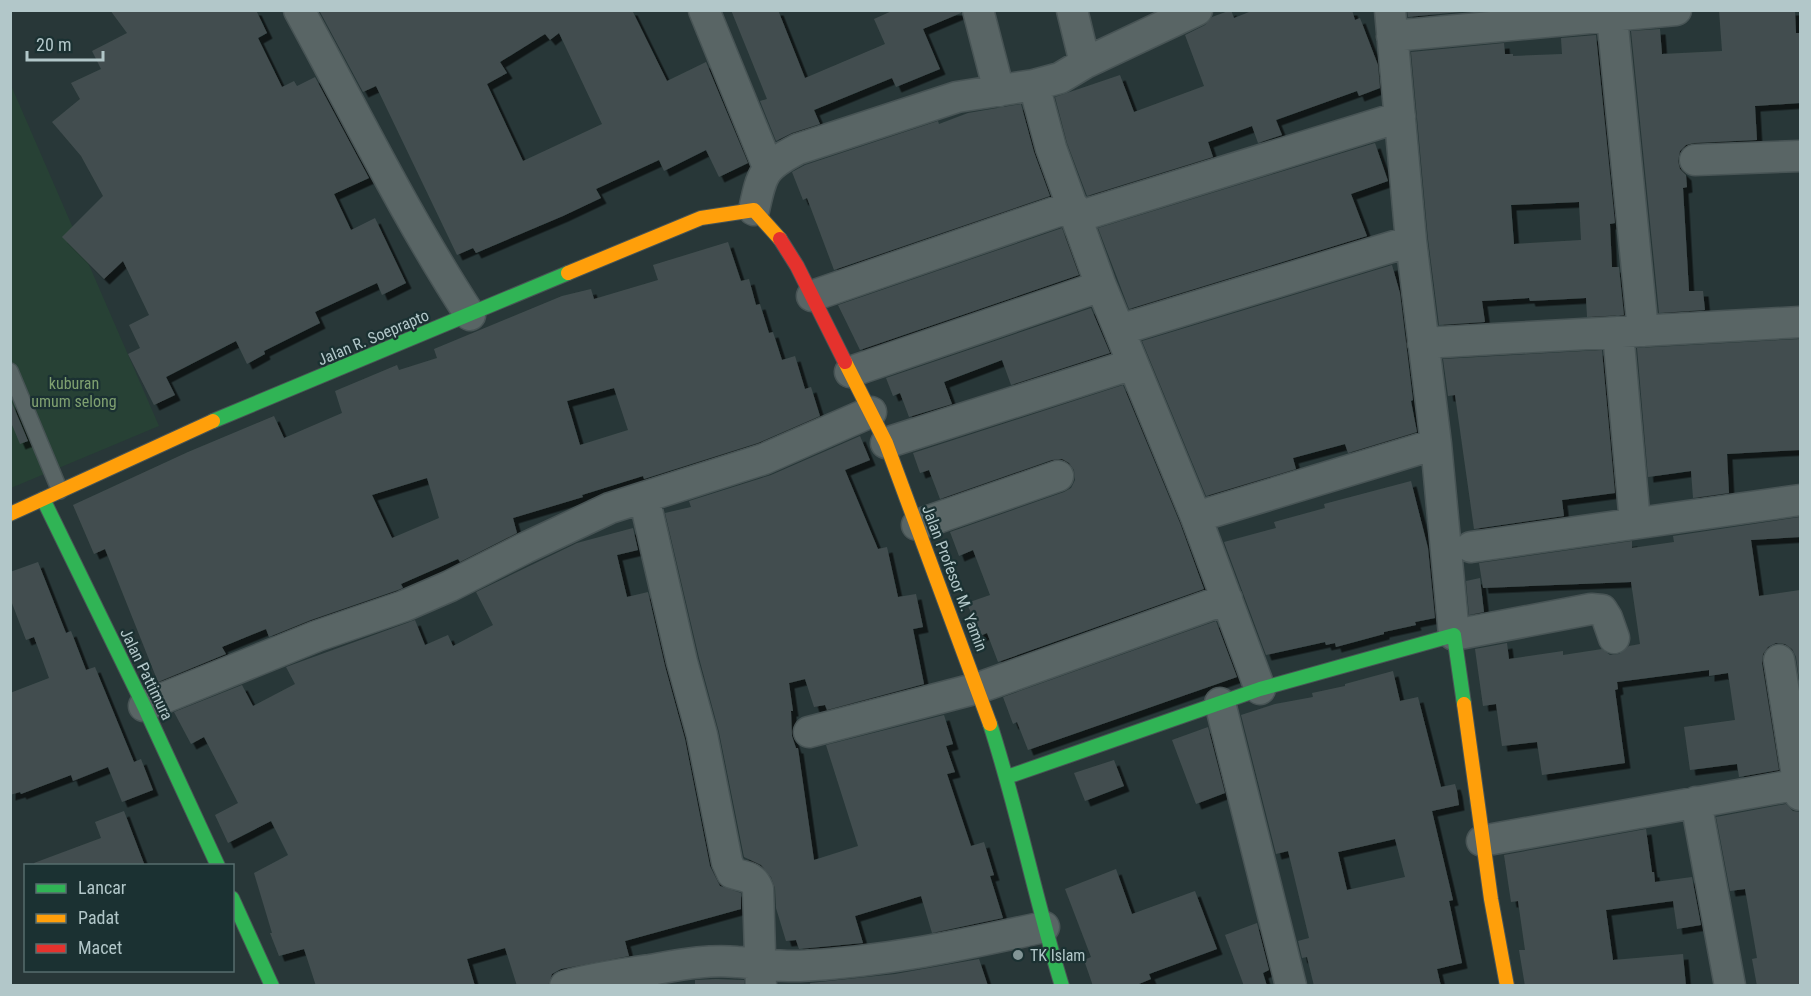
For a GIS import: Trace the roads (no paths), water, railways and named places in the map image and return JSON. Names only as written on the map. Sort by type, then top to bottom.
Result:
[{"type":"main road","name":"Jalan R. Soeprapto","points":[[10,514],[180,435],[701,218],[754,210]]},
{"type":"main road","name":"Jalan Profesor M. Yamin","points":[[754,210],[767,221],[781,239],[886,443],[978,688],[1007,777],[1044,927],[1062,986]]},
{"type":"main road","name":"Jalan Pattimura","points":[[44,499],[217,864]]},
{"type":"main road","points":[[1007,777],[1260,689],[1454,635],[1482,841],[1507,986]]},
{"type":"main road","points":[[234,902],[272,986]]},
{"type":"street","points":[[299,10],[419,231],[470,315]]},
{"type":"street","points":[[704,10],[768,167]]},
{"type":"street","points":[[978,10],[999,91]]},
{"type":"street","points":[[1072,10],[1085,63]]},
{"type":"street","points":[[754,210],[760,184],[768,167],[780,158],[809,145],[957,97],[1034,85],[1060,78],[1085,63],[1197,10]]},
{"type":"street","points":[[1614,638],[1602,610],[1591,609],[1454,635],[1436,444],[1411,241],[1391,23],[1612,17],[1676,10]]},
{"type":"street","points":[[1612,17],[1631,331],[1635,523]]},
{"type":"street","points":[[1034,85],[1051,148],[1101,285],[1196,517],[1260,689]]},
{"type":"street","points":[[812,296],[1075,212],[1400,117]]},
{"type":"street","points":[[1695,160],[1800,156]]},
{"type":"street","points":[[1119,330],[1411,241]]},
{"type":"street","points":[[850,372],[1101,285]]},
{"type":"street","points":[[1423,343],[1800,322]]},
{"type":"street","points":[[886,443],[1133,364]]},
{"type":"street","points":[[144,706],[317,636],[404,606],[610,508],[764,459],[871,412]]},
{"type":"street","points":[[1196,517],[1436,444]]},
{"type":"street","points":[[917,525],[1058,476]]},
{"type":"street","points":[[644,497],[682,662],[702,735],[727,862],[732,873],[747,876],[753,880],[758,889],[760,975]]},
{"type":"street","points":[[1472,547],[1800,500]]},
{"type":"street","points":[[809,732],[978,688],[1227,599]]},
{"type":"street","points":[[1482,841],[1696,802],[1800,788],[1779,660]]},
{"type":"street","points":[[1220,703],[1291,986]]},
{"type":"street","points":[[1696,802],[1730,986]]},
{"type":"street","points":[[565,986],[591,978],[691,963],[736,961],[760,975],[800,966],[885,958],[945,949],[1044,927]]},
{"type":"lane","points":[[10,371],[60,491]]},
{"type":"place","name":"TK Islam","points":[[1018,955]]},
{"type":"park label","name":"kuburan umum selong","points":[[74,392]]}]
